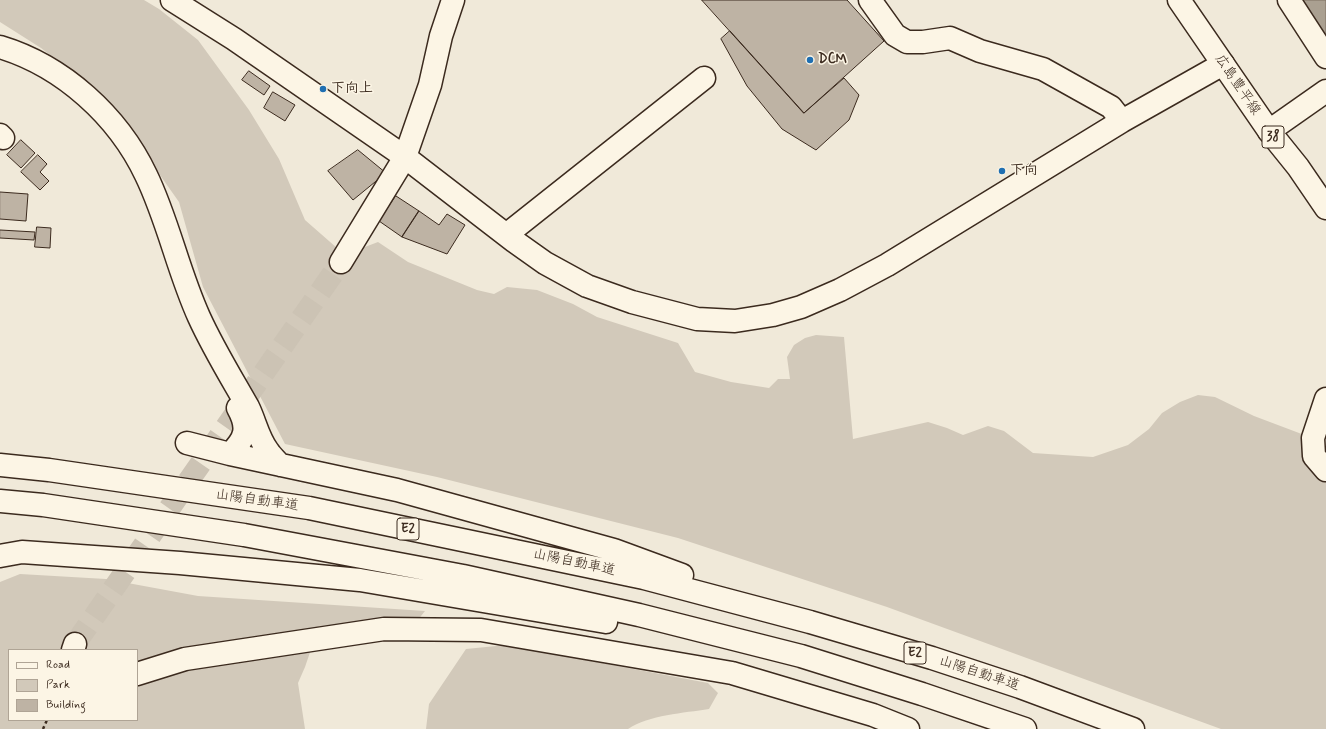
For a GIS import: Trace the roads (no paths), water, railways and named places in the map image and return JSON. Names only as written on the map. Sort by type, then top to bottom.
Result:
[{"type":"main road","points":[[172,0],[234,39],[405,157],[544,263],[587,286],[632,302],[697,319],[735,321],[773,315],[801,307],[833,293],[887,265],[1122,121],[1223,64]]},
{"type":"main road","points":[[341,262],[405,157],[430,85],[441,36],[453,0]]},
{"type":"main road","points":[[870,0],[895,35],[907,42],[923,42],[950,38],[980,51],[1043,69],[1111,107],[1122,121]]},
{"type":"main road","name":"広島豊平線","points":[[1179,0],[1269,131],[1298,167],[1326,208]]},
{"type":"main road","points":[[1289,0],[1326,57]]},
{"type":"main road","points":[[0,47],[20,54],[40,64],[72,85],[96,105],[123,136],[146,175],[156,198],[181,273],[199,317],[218,355],[253,417],[259,435],[268,451],[280,464]]},
{"type":"main road","points":[[0,57],[30,69],[59,86],[89,109],[105,125],[130,161],[149,203],[175,278],[196,328],[243,417],[245,430],[240,444],[230,454]]},
{"type":"main road","points":[[506,235],[704,78]]},
{"type":"main road","points":[[1269,131],[1326,91]]},
{"type":"main road","points":[[1326,399],[1313,438],[1314,456],[1326,470]]},
{"type":"main road","points":[[187,443],[230,454],[397,490],[614,550],[810,622]]},
{"type":"main road","name":"山陽自動車道","points":[[0,465],[49,470],[309,508],[644,578],[810,622],[932,658],[1020,687],[1133,729]]},
{"type":"main road","points":[[0,501],[43,505],[244,535],[463,576],[639,614],[801,656],[922,694],[1025,729]]},
{"type":"main road","points":[[0,556],[22,552],[180,563],[360,580],[801,656]]},
{"type":"main road","points":[[138,674],[185,659],[384,629],[482,630],[732,673],[873,714],[908,729]]},
{"type":"tunnel","points":[[75,644],[341,262]]},
{"type":"place","name":"DCM","points":[[810,60]]},
{"type":"place","name":"下向上","points":[[323,89]]},
{"type":"place","name":"下向","points":[[1002,171]]}]
